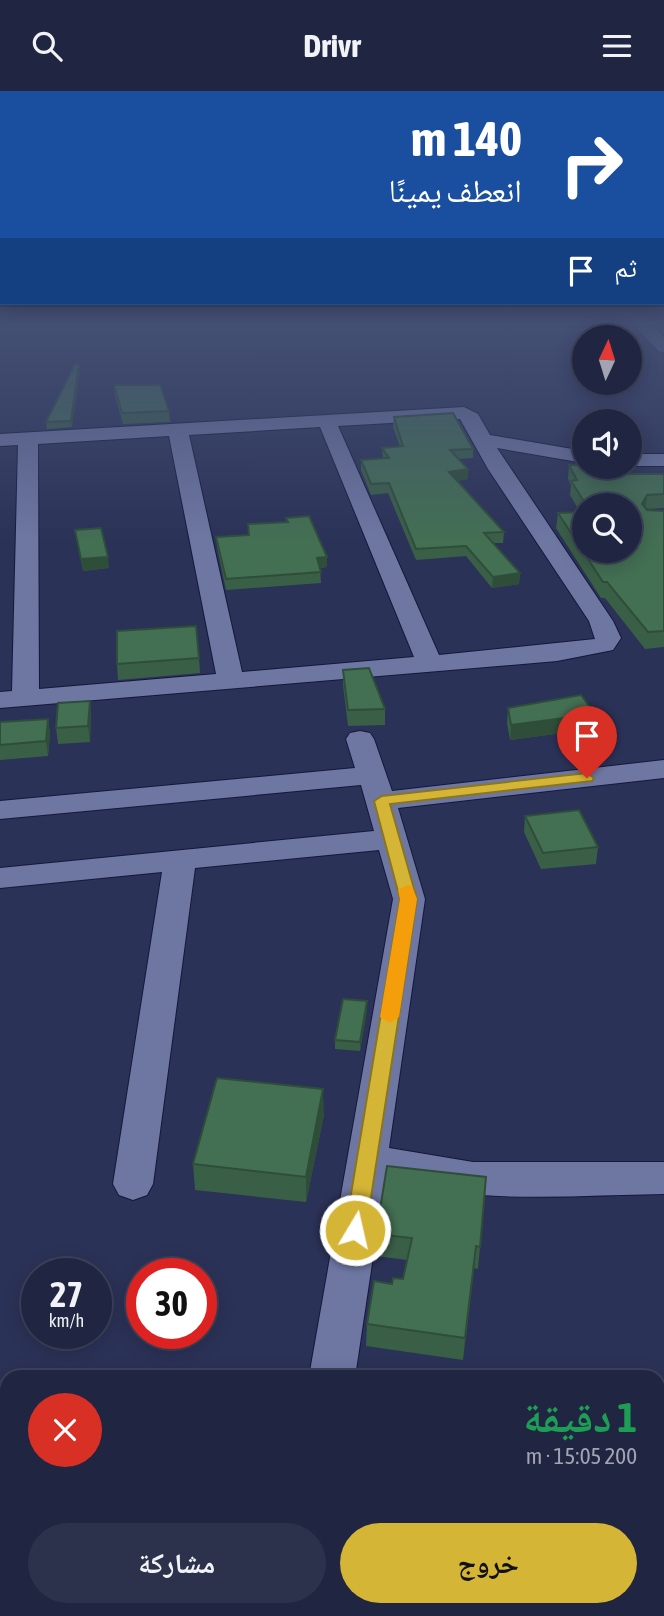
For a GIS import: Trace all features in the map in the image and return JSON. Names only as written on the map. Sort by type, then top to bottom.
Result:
[{"type":"street","points":[[0,440],[464,413],[471,418],[510,488],[601,621],[608,638],[604,645],[558,653],[429,661],[13,699],[29,439]]},
{"type":"street","points":[[327,422],[429,661]]},
{"type":"street","points":[[178,430],[230,679]]},
{"type":"street","points":[[483,440],[572,455]]},
{"type":"street","points":[[642,460],[664,460]]},
{"type":"street","points":[[333,1370],[409,899],[360,739]]},
{"type":"street","points":[[0,810],[664,769]]},
{"type":"street","points":[[0,879],[392,839]]},
{"type":"street","points":[[133,1184],[180,860]]},
{"type":"street","points":[[367,1156],[393,1167],[439,1174],[531,1178],[664,1178]]},
{"type":"building","points":[[58,398],[74,398],[71,421],[46,422]]},
{"type":"building","points":[[118,398],[165,398],[169,411],[122,413]]},
{"type":"building","points":[[453,413],[473,449],[450,450],[468,469],[449,472],[504,532],[484,533],[520,573],[493,577],[466,546],[416,549],[389,483],[371,484],[361,460],[389,458],[382,448],[403,446],[394,417]]},
{"type":"building","points":[[642,474],[664,474],[664,494],[647,495],[642,504],[642,493],[579,493],[571,481],[642,479]]},
{"type":"building","points":[[642,504],[647,510],[664,511],[664,631],[648,632],[607,582],[603,582],[591,563],[642,563]]},
{"type":"building","points":[[572,512],[572,534],[558,513]]},
{"type":"building","points":[[309,516],[327,557],[317,558],[321,572],[226,579],[216,537],[249,535],[248,524],[288,522],[286,518]]},
{"type":"building","points":[[101,528],[108,557],[81,559],[75,530]]},
{"type":"building","points":[[196,626],[199,658],[117,664],[117,631]]},
{"type":"building","points":[[369,668],[385,709],[348,710],[343,670]]},
{"type":"building","points":[[581,695],[595,714],[511,725],[508,708]]},
{"type":"building","points":[[90,701],[88,726],[56,728],[58,703]]},
{"type":"building","points":[[48,719],[46,741],[0,745],[0,722]]},
{"type":"building","points":[[579,810],[598,847],[543,853],[525,816]]},
{"type":"building","points":[[343,999],[367,1001],[360,1042],[335,1040]]},
{"type":"building","points":[[217,1078],[323,1089],[306,1177],[193,1164]]},
{"type":"building","points":[[387,1166],[486,1177],[480,1247],[476,1246],[465,1338],[367,1324],[374,1281],[392,1284],[393,1278],[403,1279],[412,1238],[376,1234]]},
{"type":"slow traffic","points":[[390,1017],[409,899],[407,890]]},
{"type":"route","points":[[355,1230],[409,899],[382,801],[587,778]]}]
